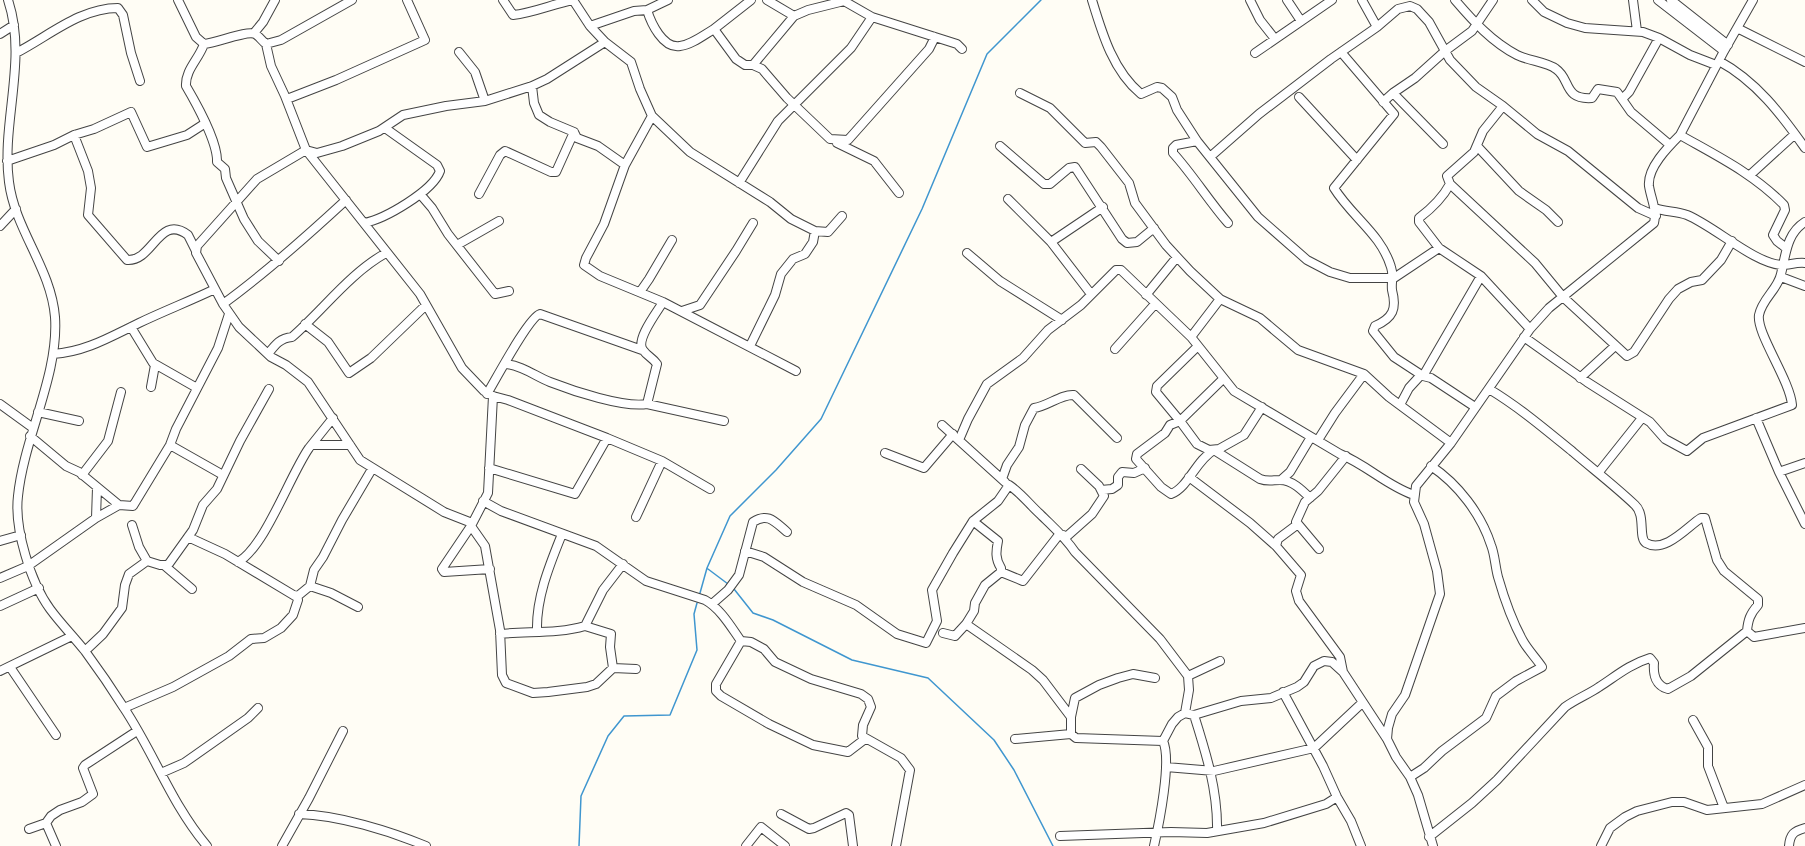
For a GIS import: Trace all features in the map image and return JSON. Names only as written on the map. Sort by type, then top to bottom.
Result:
[{"type":"street","points":[[8,0],[14,25],[16,53],[5,155],[16,209],[47,281],[54,314],[53,354],[30,436],[17,498],[21,535],[28,566],[48,607],[85,651],[124,708],[191,825],[207,846]]},
{"type":"street","points":[[178,0],[196,37],[204,44]]},
{"type":"street","points":[[254,33],[275,0]]},
{"type":"street","points":[[266,44],[281,40],[352,0]]},
{"type":"street","points":[[286,99],[336,80],[425,40],[407,0]]},
{"type":"street","points":[[503,0],[513,15],[526,14],[546,6],[573,0],[590,26],[605,42],[631,62],[652,116],[690,152],[770,202],[791,219],[815,231],[828,232],[842,216]]},
{"type":"street","points":[[590,26],[647,10],[668,0]]},
{"type":"street","points":[[647,10],[663,40],[672,46],[680,46],[714,29],[751,0]]},
{"type":"street","points":[[767,0],[794,16]]},
{"type":"street","points":[[1092,0],[1110,54],[1125,78],[1141,94],[1158,87],[1173,97],[1177,110],[1210,157],[1264,223],[1306,260],[1330,273],[1350,278],[1394,278],[1439,248]]},
{"type":"street","points":[[1250,0],[1260,20],[1275,39]]},
{"type":"street","points":[[1287,0],[1301,21]]},
{"type":"street","points":[[1255,52],[1332,0]]},
{"type":"street","points":[[1362,0],[1377,27]]},
{"type":"street","points":[[1455,0],[1476,25],[1518,55],[1553,66],[1561,72],[1568,89],[1575,94],[1592,98],[1598,89],[1617,92],[1623,98],[1625,106],[1670,145]]},
{"type":"street","points":[[1383,102],[1473,31],[1493,0]]},
{"type":"street","points":[[1532,0],[1544,12],[1576,26],[1637,31],[1659,38],[1690,55],[1718,63],[1741,75],[1779,112],[1805,148]]},
{"type":"street","points":[[1633,0],[1637,31]]},
{"type":"street","points":[[1658,0],[1726,48]]},
{"type":"street","points":[[1671,0],[1726,48]]},
{"type":"street","points":[[1387,739],[1392,714],[1405,695],[1440,594],[1437,572],[1424,524],[1414,502],[1416,486],[1451,442],[1524,337],[1549,308],[1654,223],[1655,212],[1649,185],[1651,172],[1680,135],[1753,0]]},
{"type":"street","points":[[753,65],[794,16],[844,1],[872,17],[957,44],[962,49]]},
{"type":"street","points":[[1210,157],[1259,114],[1398,9],[1405,6],[1414,7],[1429,22],[1450,60],[1465,78],[1537,134],[1568,151],[1638,208],[1687,215],[1766,260],[1783,265],[1805,263]]},
{"type":"street","points":[[16,53],[73,19],[102,10],[118,8],[123,15],[140,81]]},
{"type":"street","points":[[739,183],[774,126],[793,104],[834,67],[851,48],[872,17]]},
{"type":"street","points":[[0,34],[14,25]]},
{"type":"street","points":[[1737,28],[1805,62]]},
{"type":"street","points":[[714,29],[736,59],[745,65],[753,65],[762,69],[793,104],[830,139],[874,161],[899,193]]},
{"type":"street","points":[[204,44],[226,40],[246,32],[254,33],[266,44],[271,66],[306,150],[426,305],[462,368],[490,395],[662,461],[710,489]]},
{"type":"street","points":[[830,139],[848,140],[929,49],[935,37]]},
{"type":"street","points":[[1623,98],[1629,92],[1659,38]]},
{"type":"street","points":[[196,253],[200,241],[257,179],[306,150],[317,153],[342,146],[385,128],[403,115],[485,101],[532,86],[605,42]]},
{"type":"street","points":[[204,44],[185,82],[217,153],[217,162],[225,170],[236,204],[258,241],[279,261]]},
{"type":"street","points":[[459,52],[475,72],[485,101]]},
{"type":"street","points":[[1341,52],[1394,114],[1334,188],[1380,243],[1394,278],[1392,286],[1395,303],[1393,309],[1385,321],[1375,326],[1373,331],[1394,357],[1475,407]]},
{"type":"street","points":[[532,86],[534,103],[539,115],[574,132],[577,138],[598,146],[625,165]]},
{"type":"street","points":[[1020,93],[1050,108],[1085,143],[1096,142],[1101,147],[1129,183],[1135,203],[1154,228],[1177,257],[1220,299],[1260,318],[1275,328],[1298,350],[1364,374],[1389,397],[1451,442]]},
{"type":"street","points":[[1393,93],[1443,144]]},
{"type":"street","points":[[1299,97],[1357,160]]},
{"type":"street","points":[[1503,106],[1483,131],[1474,152],[1446,176],[1450,184],[1535,263],[1563,297],[1627,356],[1634,352],[1678,289],[1702,279],[1721,260],[1732,242]]},
{"type":"street","points":[[5,155],[54,145],[131,112],[147,147],[187,135],[204,124]]},
{"type":"street","points":[[652,116],[625,165],[604,224],[584,265],[600,276],[682,311],[796,370]]},
{"type":"street","points":[[364,223],[395,211],[420,194],[438,177],[440,171],[437,165],[385,128]]},
{"type":"street","points":[[479,194],[500,155],[505,151],[551,172],[556,172],[574,132]]},
{"type":"street","points":[[1750,175],[1796,134]]},
{"type":"street","points":[[74,135],[88,171],[91,188],[88,215],[127,260],[138,258],[167,230],[180,230],[188,235],[223,304],[239,327],[268,354],[308,382],[360,460],[444,512],[472,525],[485,546],[490,569],[500,634],[502,675],[506,682],[524,691],[548,692],[587,687],[602,680],[612,669],[611,634],[585,626],[567,631],[500,634]]},
{"type":"street","points":[[1680,135],[1750,175],[1784,205],[1782,217],[1773,235],[1774,239],[1786,248]]},
{"type":"street","points":[[1197,141],[1176,145],[1173,153],[1228,223]]},
{"type":"street","points":[[1000,146],[1044,184],[1050,184],[1069,168],[1075,167],[1122,239],[1127,243],[1137,242],[1154,228]]},
{"type":"street","points":[[1477,146],[1519,191],[1546,210],[1558,222]]},
{"type":"street","points":[[0,187],[9,182]]},
{"type":"street","points":[[1450,184],[1428,212],[1419,218],[1419,222],[1439,248],[1481,276],[1530,329]]},
{"type":"street","points":[[420,194],[495,294],[509,291]]},
{"type":"street","points":[[1008,199],[1051,242],[1091,294]]},
{"type":"street","points":[[223,304],[279,261],[346,200]]},
{"type":"street","points":[[1051,242],[1103,207]]},
{"type":"street","points":[[0,226],[16,209]]},
{"type":"street","points":[[457,245],[499,220]]},
{"type":"street","points":[[1524,337],[1580,378],[1650,422],[1665,439],[1688,451],[1703,438],[1792,405],[1787,383],[1759,320],[1765,302],[1781,277],[1786,248],[1793,232],[1805,222]]},
{"type":"street","points":[[682,311],[700,305],[753,223]]},
{"type":"street","points":[[750,346],[775,295],[781,274],[793,259],[805,254],[813,242],[815,231]]},
{"type":"street","points":[[191,240],[200,241]]},
{"type":"street","points":[[639,292],[672,240]]},
{"type":"street","points":[[268,354],[284,337],[292,337],[348,283],[375,259],[386,253]]},
{"type":"street","points":[[968,253],[1000,282],[1062,320]]},
{"type":"street","points":[[1146,295],[1177,257]]},
{"type":"street","points":[[959,440],[987,384],[1023,358],[1048,330],[1082,305],[1107,277],[1116,270],[1121,270],[1191,337],[1234,391],[1346,456],[1396,489],[1414,495]]},
{"type":"street","points":[[1400,405],[1410,388],[1420,376],[1423,376],[1481,276]]},
{"type":"street","points":[[1781,277],[1805,286]]},
{"type":"street","points":[[53,354],[83,350],[108,340],[131,327],[215,289]]},
{"type":"street","points":[[1191,337],[1220,299]]},
{"type":"street","points":[[642,350],[640,343],[642,335],[663,302]]},
{"type":"street","points":[[1115,349],[1155,304]]},
{"type":"street","points":[[305,324],[328,342],[349,373],[371,358],[426,305]]},
{"type":"street","points":[[0,578],[28,566],[96,518],[119,505],[133,506],[170,445],[218,348],[230,314]]},
{"type":"street","points":[[490,569],[442,571],[446,561],[472,525],[488,493],[490,395],[526,326],[535,315],[540,314],[642,350],[652,357],[657,364],[647,404]]},
{"type":"street","points":[[131,327],[155,365],[197,388]]},
{"type":"street","points":[[1198,346],[1156,386],[1156,392],[1197,444],[1214,450],[1260,479],[1268,482],[1287,481],[1297,486],[1310,498]]},
{"type":"street","points":[[1580,378],[1615,346]]},
{"type":"street","points":[[506,364],[519,366],[549,381],[595,396],[631,404],[647,404],[724,421]]},
{"type":"street","points":[[151,387],[155,365]]},
{"type":"street","points":[[1281,480],[1290,472],[1364,374]]},
{"type":"street","points":[[1223,379],[1180,421],[1170,425],[1165,433],[1135,457],[1161,487],[1174,494],[1200,460],[1244,435],[1262,407]]},
{"type":"street","points":[[165,566],[193,530],[203,505],[217,489],[269,389]]},
{"type":"street","points":[[1430,843],[1497,780],[1573,701],[1598,688],[1618,673],[1650,658],[1654,663],[1657,682],[1668,689],[1691,676],[1747,631],[1750,613],[1758,605],[1758,599],[1724,571],[1717,560],[1705,518],[1696,521],[1676,538],[1662,544],[1648,544],[1642,539],[1642,519],[1638,508],[1599,472],[1534,419],[1488,389]]},
{"type":"street","points":[[82,475],[108,441],[121,392]]},
{"type":"street","points":[[745,551],[764,557],[803,582],[856,605],[897,634],[926,642],[937,621],[933,590],[973,521],[998,501],[1006,482],[1007,465],[1019,447],[1025,425],[1034,408],[1046,406],[1068,395],[1074,395],[1117,438]]},
{"type":"street","points":[[0,404],[33,428]]},
{"type":"street","points":[[38,412],[79,421]]},
{"type":"street","points":[[238,562],[247,555],[263,532],[312,445],[333,418]]},
{"type":"street","points":[[1599,472],[1642,418]]},
{"type":"street","points":[[1756,418],[1805,524]]},
{"type":"street","points":[[942,425],[1020,493],[1160,639],[1188,676],[1189,690],[1185,713]]},
{"type":"street","points":[[885,453],[924,468],[952,434]]},
{"type":"street","points":[[30,436],[119,505]]},
{"type":"street","points":[[489,468],[575,494],[607,438]]},
{"type":"street","points":[[170,445],[224,475]]},
{"type":"street","points":[[312,445],[350,445]]},
{"type":"street","points":[[1318,549],[1296,522],[1305,502],[1346,456]]},
{"type":"street","points":[[636,517],[662,461]]},
{"type":"street","points":[[1779,472],[1805,463]]},
{"type":"street","points":[[1410,777],[1486,718],[1496,696],[1515,681],[1542,667],[1524,643],[1509,609],[1497,575],[1491,545],[1480,519],[1460,492],[1431,466]]},
{"type":"street","points":[[1101,490],[1112,489],[1118,485],[1118,477],[1122,472],[1134,473],[1145,468]]},
{"type":"street","points":[[297,596],[310,586],[314,570],[372,469]]},
{"type":"street","points":[[1000,572],[1023,581],[1058,536],[1064,537],[1092,514],[1104,496],[1082,469]]},
{"type":"street","points":[[1189,477],[1250,523],[1276,546],[1301,576],[1296,595],[1340,657],[1344,672],[1362,703],[1410,777],[1425,816],[1430,843]]},
{"type":"street","points":[[96,518],[97,488]]},
{"type":"street","points":[[483,501],[501,511],[596,546],[646,581],[705,600],[712,604],[741,641],[751,642],[764,650],[775,662],[811,679],[865,696],[871,704],[861,733],[865,739],[901,758],[910,770],[896,846]]},
{"type":"street","points":[[712,604],[728,590],[739,575],[753,522],[761,517],[771,518],[787,532]]},
{"type":"street","points":[[943,633],[955,636],[974,611],[975,603],[985,585],[1000,572],[996,552],[998,541],[973,521]]},
{"type":"street","points":[[1276,546],[1278,539],[1298,524]]},
{"type":"street","points":[[132,525],[139,547],[147,561],[165,566],[192,589]]},
{"type":"street","points":[[537,631],[540,600],[550,564],[562,534]]},
{"type":"street","points":[[0,542],[21,535]]},
{"type":"street","points":[[188,537],[238,562],[279,588],[297,596]]},
{"type":"street","points":[[85,651],[103,634],[122,608],[129,574],[147,561]]},
{"type":"street","points":[[585,626],[603,590],[623,564]]},
{"type":"street","points":[[310,586],[331,593],[357,607]]},
{"type":"street","points":[[0,606],[39,588]]},
{"type":"street","points":[[124,708],[173,687],[220,661],[251,639],[264,638],[281,628],[293,615],[298,600],[297,596]]},
{"type":"street","points":[[966,624],[1032,670],[1071,717]]},
{"type":"street","points":[[1747,631],[1754,637],[1805,628]]},
{"type":"street","points":[[0,671],[72,636]]},
{"type":"street","points":[[741,641],[716,684],[716,691],[721,696],[769,724],[823,748],[848,752],[865,739]]},
{"type":"street","points":[[1188,676],[1220,661]]},
{"type":"street","points":[[1154,846],[1167,758],[1163,741],[1178,717],[1185,713],[1194,715],[1241,701],[1271,698],[1298,687],[1314,666],[1324,661],[1332,662],[1344,672]]},
{"type":"street","points":[[10,667],[56,735]]},
{"type":"street","points":[[612,669],[636,669]]},
{"type":"street","points":[[1071,734],[1071,717],[1075,698],[1099,685],[1133,674],[1155,678]]},
{"type":"street","points":[[1283,692],[1351,821],[1361,846]]},
{"type":"street","points":[[1166,767],[1211,771],[1314,748],[1362,703]]},
{"type":"street","points":[[161,773],[184,763],[248,718],[258,708]]},
{"type":"street","points":[[1194,715],[1211,771],[1217,831]]},
{"type":"street","points":[[1693,720],[1707,747],[1708,766],[1724,808]]},
{"type":"street","points":[[282,846],[343,730]]},
{"type":"street","points":[[28,829],[46,823],[60,810],[82,802],[93,794],[83,768],[86,763],[137,731]]},
{"type":"street","points":[[1016,739],[1071,734],[1082,739],[1163,741]]},
{"type":"street","points":[[1601,846],[1610,828],[1637,811],[1672,802],[1684,802],[1707,810],[1762,804],[1805,785]]},
{"type":"street","points":[[1060,837],[1207,833],[1264,823],[1326,804],[1337,797]]},
{"type":"street","points":[[781,814],[810,829],[846,813],[849,815],[853,846]]},
{"type":"street","points":[[299,814],[321,814],[395,833],[426,846]]},
{"type":"street","points":[[46,823],[56,846]]},
{"type":"street","points":[[747,846],[761,827],[785,846]]},
{"type":"street","points":[[1789,846],[1791,836],[1795,831],[1805,828]]},
{"type":"waterway","points":[[700,593],[707,568],[730,516],[776,470],[821,419],[922,209],[987,54],[1041,0]]},
{"type":"waterway","points":[[708,569],[728,584]]},
{"type":"waterway","points":[[734,589],[753,613],[773,620],[852,660],[928,678],[994,740],[1014,770],[1053,846]]},
{"type":"waterway","points":[[579,846],[581,796],[608,736],[624,716],[670,715],[697,650],[694,614],[697,603]]}]
